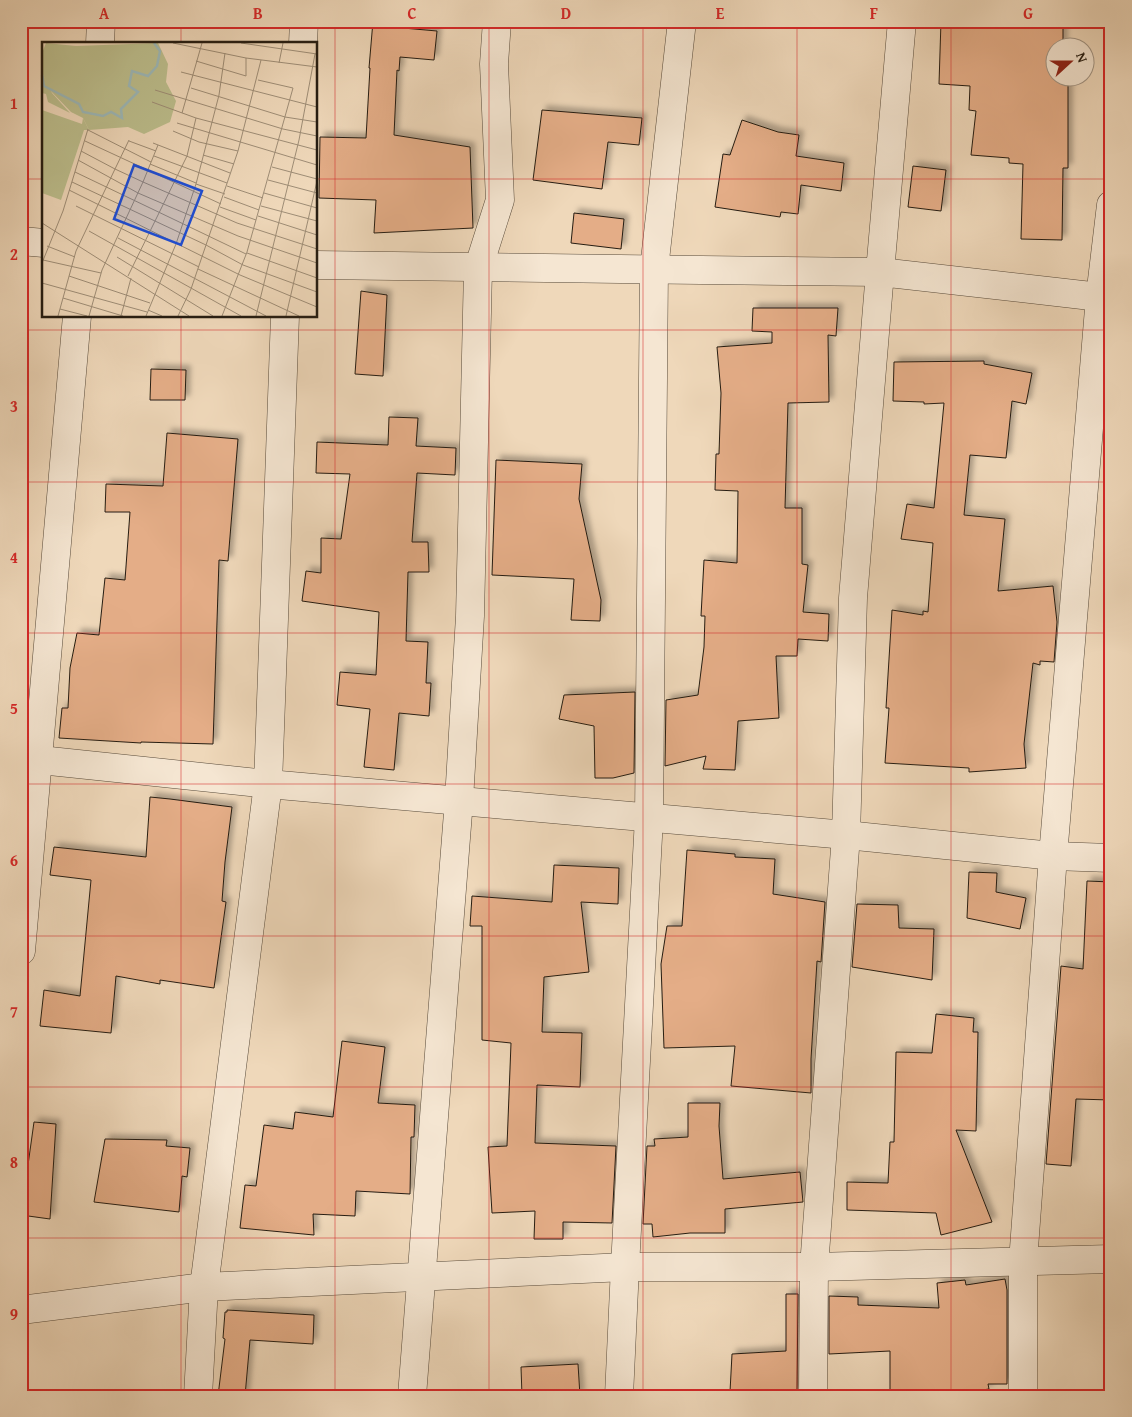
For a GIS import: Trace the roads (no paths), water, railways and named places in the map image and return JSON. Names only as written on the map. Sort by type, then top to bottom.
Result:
[{"type":"street","points":[[100,42],[102,21]]},
{"type":"street","points":[[302,42],[304,21]]},
{"type":"street","points":[[412,1396],[459,800],[470,616],[478,269],[500,200],[494,64],[497,21]]},
{"type":"street","points":[[619,1396],[649,818],[654,269],[682,21]]},
{"type":"street","points":[[812,1396],[814,1267],[846,835],[853,598],[902,21]]},
{"type":"street","points":[[1023,1396],[1023,1262],[1053,856],[1105,297],[1111,205]]},
{"type":"street","points":[[21,241],[42,243]]},
{"type":"street","points":[[318,265],[478,269],[880,272],[1105,297]]},
{"type":"street","points":[[21,951],[30,759],[77,318]]},
{"type":"street","points":[[198,1396],[204,1287],[268,784],[285,318]]},
{"type":"street","points":[[30,759],[268,784],[846,835],[1053,856],[1111,858]]},
{"type":"street","points":[[21,1310],[204,1287],[625,1267],[814,1267],[1111,1259]]}]
